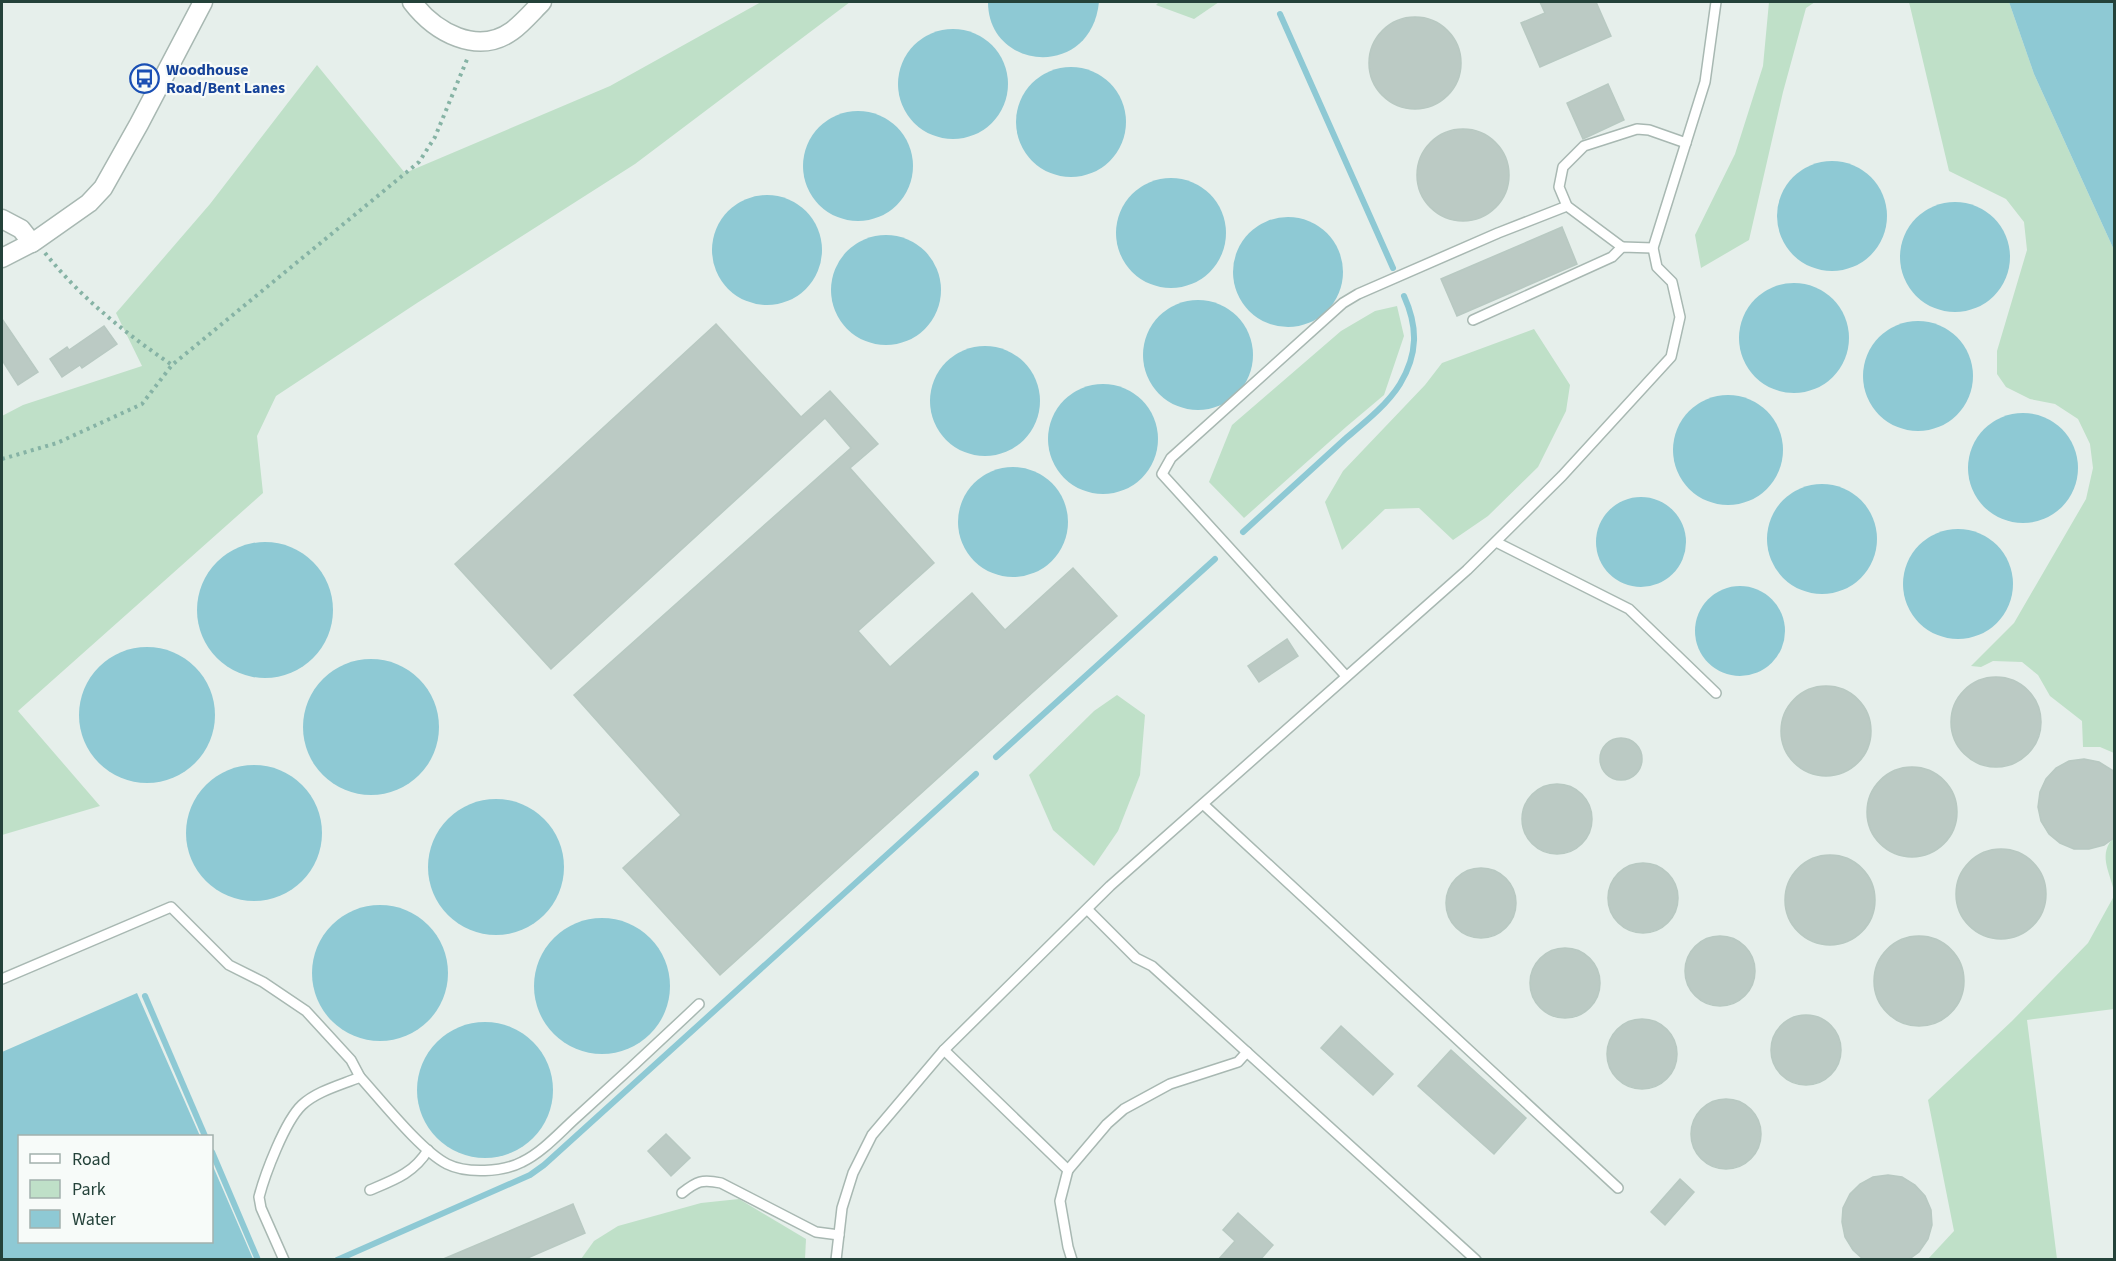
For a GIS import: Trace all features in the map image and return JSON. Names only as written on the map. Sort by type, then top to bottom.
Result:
[{"type":"street","points":[[2,258],[34,242],[89,203],[103,188],[203,2]]},
{"type":"street","points":[[412,2],[438,27],[456,37],[474,42],[493,40],[512,31],[542,2]]},
{"type":"street","points":[[2,219],[21,230],[34,242]]},
{"type":"lane","points":[[836,1260],[842,1208],[853,1173],[872,1135],[944,1050],[1110,886],[1467,570],[1570,468],[1671,357],[1680,316],[1672,282],[1657,267],[1653,248],[1705,82],[1716,2]]},
{"type":"lane","points":[[1653,248],[1622,247],[1567,206],[1559,187],[1563,167],[1584,146],[1637,129],[1686,143]]},
{"type":"lane","points":[[1346,676],[1162,474],[1171,458],[1343,303],[1498,232],[1567,206]]},
{"type":"lane","points":[[1473,320],[1612,257],[1622,247]]},
{"type":"lane","points":[[1496,542],[1629,609],[1716,693]]},
{"type":"lane","points":[[1203,804],[1618,1188]]},
{"type":"lane","points":[[2,979],[171,907],[229,965],[263,982],[306,1011],[351,1060],[360,1077],[428,1150],[448,1164],[492,1171],[506,1169],[535,1154],[651,1051],[699,1004]]},
{"type":"lane","points":[[1088,910],[1136,958],[1152,966],[1476,1260]]},
{"type":"lane","points":[[944,1050],[1068,1170]]},
{"type":"lane","points":[[1072,1260],[1060,1201],[1068,1170],[1107,1124],[1124,1109],[1170,1084],[1238,1062],[1247,1052]]},
{"type":"lane","points":[[284,1260],[261,1208],[260,1197],[291,1117],[303,1104],[323,1092],[360,1077]]},
{"type":"lane","points":[[370,1190],[403,1177],[414,1168],[428,1150]]},
{"type":"lane","points":[[682,1193],[694,1183],[708,1180],[721,1183],[816,1232],[839,1235]]},
{"type":"path","points":[[2,459],[57,443],[142,404],[172,365],[419,162],[435,137],[447,111],[474,42]]},
{"type":"path","points":[[34,242],[81,294],[130,336],[172,365]]},
{"type":"green space","points":[[761,2],[850,2],[635,164],[276,396],[257,436],[263,493],[18,711],[100,806],[2,835],[2,416],[23,405],[142,366],[116,313],[210,204],[317,65],[405,173],[610,86]]},
{"type":"green space","points":[[1159,2],[1219,2],[1194,19],[1156,5]]},
{"type":"green space","points":[[1769,2],[1815,2],[1806,8],[1783,92],[1749,240],[1701,268],[1695,235],[1735,154],[1763,66]]},
{"type":"green space","points":[[1909,2],[2009,2],[2034,74],[2114,250],[2114,753],[2100,747],[2083,747],[2082,721],[2050,696],[2038,675],[2022,662],[1993,661],[1981,667],[1971,666],[2014,623],[2086,499],[2093,468],[2090,444],[2078,419],[2055,404],[2030,399],[2006,387],[1997,374],[1997,351],[2027,250],[2024,222],[2006,199],[1949,171]]},
{"type":"green space","points":[[1397,306],[1404,336],[1384,395],[1244,518],[1209,482],[1232,425],[1341,331],[1375,311]]},
{"type":"green space","points":[[1534,329],[1570,385],[1566,411],[1538,467],[1488,516],[1453,540],[1419,508],[1385,509],[1342,550],[1325,502],[1343,471],[1425,385],[1442,363]]},
{"type":"green space","points":[[1117,695],[1145,715],[1140,775],[1118,831],[1094,866],[1053,830],[1029,775],[1094,711]]},
{"type":"green space","points":[[2114,837],[2114,891],[2106,856],[2109,843]]},
{"type":"green space","points":[[2114,896],[2114,1009],[2027,1020],[2057,1259],[1928,1259],[1954,1231],[1928,1100],[2012,1021],[2088,943]]},
{"type":"green space","points":[[739,1199],[806,1239],[805,1259],[581,1259],[594,1241],[618,1226],[701,1203]]},
{"type":"water","points":[[988,2],[1099,2],[1092,27],[1078,45],[1060,54],[1040,57],[1021,53],[1004,42],[992,25]]},
{"type":"water","points":[[2009,2],[2114,2],[2114,250],[2034,74]]},
{"type":"water","points":[[953,29],[974,33],[992,45],[1004,63],[1008,84],[1004,105],[992,123],[974,135],[953,139],[932,135],[914,123],[902,105],[898,84],[902,63],[914,45],[932,33]]},
{"type":"water","points":[[1071,67],[1092,71],[1110,83],[1122,101],[1126,122],[1122,143],[1110,161],[1092,173],[1071,177],[1050,173],[1032,161],[1020,143],[1016,122],[1020,101],[1032,83],[1050,71]]},
{"type":"water","points":[[858,111],[879,115],[897,127],[909,145],[913,166],[909,187],[897,205],[879,217],[858,221],[837,217],[819,205],[807,187],[803,166],[807,145],[819,127],[837,115]]},
{"type":"water","points":[[1832,161],[1853,165],[1871,177],[1883,195],[1887,216],[1883,237],[1871,255],[1853,267],[1832,271],[1811,267],[1793,255],[1781,237],[1777,216],[1781,195],[1793,177],[1811,165]]},
{"type":"water","points":[[1171,178],[1192,182],[1210,194],[1222,212],[1226,233],[1222,254],[1210,272],[1192,284],[1171,288],[1150,284],[1132,272],[1120,254],[1116,233],[1120,212],[1132,194],[1150,182]]},
{"type":"water","points":[[767,195],[788,199],[806,211],[818,229],[822,250],[818,271],[806,289],[788,301],[767,305],[746,301],[728,289],[716,271],[712,250],[716,229],[728,211],[746,199]]},
{"type":"water","points":[[1955,202],[1976,206],[1994,218],[2006,236],[2010,257],[2006,278],[1994,296],[1976,308],[1955,312],[1934,308],[1916,296],[1904,278],[1900,257],[1904,236],[1916,218],[1934,206]]},
{"type":"water","points":[[1288,217],[1309,221],[1327,233],[1339,251],[1343,272],[1339,293],[1327,311],[1309,323],[1288,327],[1267,323],[1249,311],[1237,293],[1233,272],[1237,251],[1249,233],[1267,221]]},
{"type":"water","points":[[886,235],[907,239],[925,251],[937,269],[941,290],[937,311],[925,329],[907,341],[886,345],[865,341],[847,329],[835,311],[831,290],[835,269],[847,251],[865,239]]},
{"type":"water","points":[[1794,283],[1815,287],[1833,299],[1845,317],[1849,338],[1845,359],[1833,377],[1815,389],[1794,393],[1773,389],[1755,377],[1743,359],[1739,338],[1743,317],[1755,299],[1773,287]]},
{"type":"water","points":[[1198,300],[1219,304],[1237,316],[1249,334],[1253,355],[1249,376],[1237,394],[1219,406],[1198,410],[1177,406],[1159,394],[1147,376],[1143,355],[1147,334],[1159,316],[1177,304]]},
{"type":"water","points":[[1918,321],[1939,325],[1957,337],[1969,355],[1973,376],[1969,397],[1957,415],[1939,427],[1918,431],[1897,427],[1879,415],[1867,397],[1863,376],[1867,355],[1879,337],[1897,325]]},
{"type":"water","points":[[985,346],[1006,350],[1024,362],[1036,380],[1040,401],[1036,422],[1024,440],[1006,452],[985,456],[964,452],[946,440],[934,422],[930,401],[934,380],[946,362],[964,350]]},
{"type":"water","points":[[1103,384],[1124,388],[1142,400],[1154,418],[1158,439],[1154,460],[1142,478],[1124,490],[1103,494],[1082,490],[1064,478],[1052,460],[1048,439],[1052,418],[1064,400],[1082,388]]},
{"type":"water","points":[[1728,395],[1749,399],[1767,411],[1779,429],[1783,450],[1779,471],[1767,489],[1749,501],[1728,505],[1707,501],[1689,489],[1677,471],[1673,450],[1677,429],[1689,411],[1707,399]]},
{"type":"water","points":[[2023,413],[2044,417],[2062,429],[2074,447],[2078,468],[2074,489],[2062,507],[2044,519],[2023,523],[2002,519],[1984,507],[1972,489],[1968,468],[1972,447],[1984,429],[2002,417]]},
{"type":"water","points":[[1013,467],[1034,471],[1052,483],[1064,501],[1068,522],[1064,543],[1052,561],[1034,573],[1013,577],[992,573],[974,561],[962,543],[958,522],[962,501],[974,483],[992,471]]},
{"type":"water","points":[[1822,484],[1843,488],[1861,500],[1873,518],[1877,539],[1873,560],[1861,578],[1843,590],[1822,594],[1801,590],[1783,578],[1771,560],[1767,539],[1771,518],[1783,500],[1801,488]]},
{"type":"water","points":[[1641,497],[1658,501],[1673,510],[1682,525],[1686,542],[1682,559],[1673,574],[1658,583],[1641,587],[1624,583],[1609,574],[1600,559],[1596,542],[1600,525],[1609,510],[1624,501]]},
{"type":"water","points":[[1958,529],[1979,533],[1997,545],[2009,563],[2013,584],[2009,605],[1997,623],[1979,635],[1958,639],[1937,635],[1919,623],[1907,605],[1903,584],[1907,563],[1919,545],[1937,533]]},
{"type":"water","points":[[265,542],[291,547],[313,562],[328,584],[333,610],[328,636],[313,658],[291,673],[265,678],[239,673],[217,658],[202,636],[197,610],[202,584],[217,562],[239,547]]},
{"type":"water","points":[[1740,586],[1757,590],[1772,599],[1781,614],[1785,631],[1781,648],[1772,663],[1757,672],[1740,676],[1723,672],[1708,663],[1699,648],[1695,631],[1699,614],[1708,599],[1723,590]]},
{"type":"water","points":[[147,647],[173,652],[195,667],[210,689],[215,715],[210,741],[195,763],[173,778],[147,783],[121,778],[99,763],[84,741],[79,715],[84,689],[99,667],[121,652]]},
{"type":"water","points":[[371,659],[397,664],[419,679],[434,701],[439,727],[434,753],[419,775],[397,790],[371,795],[345,790],[323,775],[308,753],[303,727],[308,701],[323,679],[345,664]]},
{"type":"water","points":[[254,765],[280,770],[302,785],[317,807],[322,833],[317,859],[302,881],[280,896],[254,901],[228,896],[206,881],[191,859],[186,833],[191,807],[206,785],[228,770]]},
{"type":"water","points":[[496,799],[522,804],[544,819],[559,841],[564,867],[559,893],[544,915],[522,930],[496,935],[470,930],[448,915],[433,893],[428,867],[433,841],[448,819],[470,804]]},
{"type":"water","points":[[380,905],[406,910],[428,925],[443,947],[448,973],[443,999],[428,1021],[406,1036],[380,1041],[354,1036],[332,1021],[317,999],[312,973],[317,947],[332,925],[354,910]]},
{"type":"water","points":[[602,918],[628,923],[650,938],[665,960],[670,986],[665,1012],[650,1034],[628,1049],[602,1054],[576,1049],[554,1034],[539,1012],[534,986],[539,960],[554,938],[576,923]]},
{"type":"water","points":[[137,993],[200,1135],[18,1135],[18,1243],[213,1243],[213,1166],[253,1259],[2,1259],[2,1052]]},
{"type":"water","points":[[485,1022],[511,1027],[533,1042],[548,1064],[553,1090],[548,1116],[533,1138],[511,1153],[485,1158],[459,1153],[437,1138],[422,1116],[417,1090],[422,1064],[437,1042],[459,1027]]},
{"type":"building","points":[[1540,2],[1596,2],[1611,36],[1540,67],[1521,23],[1545,13]]},
{"type":"building","points":[[1415,17],[1433,20],[1448,30],[1458,45],[1461,63],[1458,81],[1448,96],[1433,106],[1415,109],[1397,106],[1382,96],[1372,81],[1369,63],[1372,45],[1382,30],[1397,20]]},
{"type":"building","points":[[1608,84],[1624,120],[1583,139],[1567,103]]},
{"type":"building","points":[[1463,129],[1481,132],[1496,142],[1506,157],[1509,175],[1506,193],[1496,208],[1481,218],[1463,221],[1445,218],[1430,208],[1420,193],[1417,175],[1420,157],[1430,142],[1445,132]]},
{"type":"building","points":[[1562,227],[1577,264],[1457,316],[1441,279]]},
{"type":"building","points":[[2,319],[38,372],[18,385],[2,360]]},
{"type":"building","points":[[716,324],[801,417],[830,391],[878,444],[850,468],[934,563],[858,631],[890,667],[972,593],[1005,630],[1073,568],[1117,616],[720,975],[623,868],[681,815],[574,695],[851,448],[825,418],[551,669],[455,564]]},
{"type":"building","points":[[104,326],[117,344],[82,368],[80,365],[62,377],[50,359],[67,347],[69,350]]},
{"type":"building","points":[[1287,639],[1298,656],[1259,682],[1248,666]]},
{"type":"building","points":[[1996,677],[2013,681],[2028,690],[2037,705],[2041,722],[2037,739],[2028,754],[2013,763],[1996,767],[1979,763],[1964,754],[1955,739],[1951,722],[1955,705],[1964,690],[1979,681]]},
{"type":"building","points":[[1826,686],[1843,690],[1858,699],[1867,714],[1871,731],[1867,748],[1858,763],[1843,772],[1826,776],[1809,772],[1794,763],[1785,748],[1781,731],[1785,714],[1794,699],[1809,690]]},
{"type":"building","points":[[1621,738],[1636,744],[1642,759],[1636,774],[1621,780],[1606,774],[1600,759],[1606,744]]},
{"type":"building","points":[[2084,759],[2099,762],[2115,772],[2115,837],[2104,845],[2089,849],[2074,849],[2060,843],[2049,834],[2041,821],[2038,807],[2040,792],[2046,779],[2056,768],[2069,761]]},
{"type":"building","points":[[1912,767],[1929,771],[1944,780],[1953,795],[1957,812],[1953,829],[1944,844],[1929,853],[1912,857],[1895,853],[1880,844],[1871,829],[1867,812],[1871,795],[1880,780],[1895,771]]},
{"type":"building","points":[[1557,784],[1570,787],[1582,794],[1589,806],[1592,819],[1589,832],[1582,844],[1570,851],[1557,854],[1544,851],[1532,844],[1525,832],[1522,819],[1525,806],[1532,794],[1544,787]]},
{"type":"building","points":[[2001,849],[2018,853],[2033,862],[2042,877],[2046,894],[2042,911],[2033,926],[2018,935],[2001,939],[1984,935],[1969,926],[1960,911],[1956,894],[1960,877],[1969,862],[1984,853]]},
{"type":"building","points":[[1830,855],[1847,859],[1862,868],[1871,883],[1875,900],[1871,917],[1862,932],[1847,941],[1830,945],[1813,941],[1798,932],[1789,917],[1785,900],[1789,883],[1798,868],[1813,859]]},
{"type":"building","points":[[1636,863],[1650,863],[1663,869],[1672,878],[1678,891],[1676,911],[1668,923],[1650,933],[1636,933],[1623,927],[1614,918],[1608,905],[1608,891],[1614,878],[1623,869]]},
{"type":"building","points":[[1474,868],[1488,868],[1501,874],[1510,883],[1516,896],[1514,916],[1506,928],[1488,938],[1474,938],[1461,932],[1452,923],[1446,910],[1446,896],[1452,883],[1461,874]]},
{"type":"building","points":[[1713,936],[1727,936],[1740,942],[1749,951],[1755,964],[1753,984],[1745,996],[1727,1006],[1713,1006],[1700,1000],[1691,991],[1685,978],[1685,964],[1691,951],[1700,942]]},
{"type":"building","points":[[1919,936],[1936,940],[1951,949],[1960,964],[1964,981],[1960,998],[1951,1013],[1936,1022],[1919,1026],[1902,1022],[1887,1013],[1878,998],[1874,981],[1878,964],[1887,949],[1902,940]]},
{"type":"building","points":[[1558,948],[1572,948],[1585,954],[1594,963],[1600,976],[1598,996],[1590,1008],[1572,1018],[1558,1018],[1545,1012],[1536,1003],[1530,990],[1530,976],[1536,963],[1545,954]]},
{"type":"building","points":[[1799,1015],[1813,1015],[1826,1021],[1835,1030],[1841,1043],[1839,1063],[1831,1075],[1813,1085],[1799,1085],[1786,1079],[1777,1070],[1771,1057],[1771,1043],[1777,1030],[1786,1021]]},
{"type":"building","points":[[1635,1019],[1649,1019],[1662,1025],[1671,1034],[1677,1047],[1675,1067],[1667,1079],[1649,1089],[1635,1089],[1622,1083],[1613,1074],[1607,1061],[1607,1047],[1613,1034],[1622,1025]]},
{"type":"building","points":[[1341,1026],[1393,1074],[1373,1095],[1321,1048]]},
{"type":"building","points":[[1451,1050],[1526,1118],[1494,1154],[1418,1086]]},
{"type":"building","points":[[1719,1099],[1733,1099],[1746,1105],[1755,1114],[1761,1127],[1759,1147],[1751,1159],[1733,1169],[1719,1169],[1706,1163],[1697,1154],[1691,1141],[1691,1127],[1697,1114],[1706,1105]]},
{"type":"building","points":[[666,1134],[690,1158],[671,1176],[648,1151]]},
{"type":"building","points":[[1888,1175],[1902,1177],[1915,1185],[1925,1196],[1931,1210],[1932,1225],[1928,1239],[1919,1252],[1908,1260],[1864,1260],[1853,1250],[1845,1237],[1842,1222],[1843,1208],[1850,1194],[1860,1184],[1873,1177]]},
{"type":"building","points":[[1680,1179],[1694,1192],[1665,1225],[1651,1212]]},
{"type":"building","points":[[573,1204],[585,1233],[523,1260],[441,1260]]},
{"type":"building","points":[[1238,1213],[1273,1245],[1260,1260],[1218,1260],[1235,1241],[1223,1230]]},
{"type":"waterway","points":[[1280,14],[1393,268]]},
{"type":"waterway","points":[[1243,532],[1375,413],[1400,384],[1410,362],[1414,340],[1412,319],[1404,296]]},
{"type":"waterway","points":[[996,757],[1215,559]]},
{"type":"waterway","points":[[337,1260],[530,1175],[544,1165],[976,774]]},
{"type":"waterway","points":[[145,996],[205,1135]]},
{"type":"waterway","points":[[213,1154],[258,1260]]},
{"type":"place","name":"Woodhouse Road/Bent Lanes","points":[[145,79]]}]
